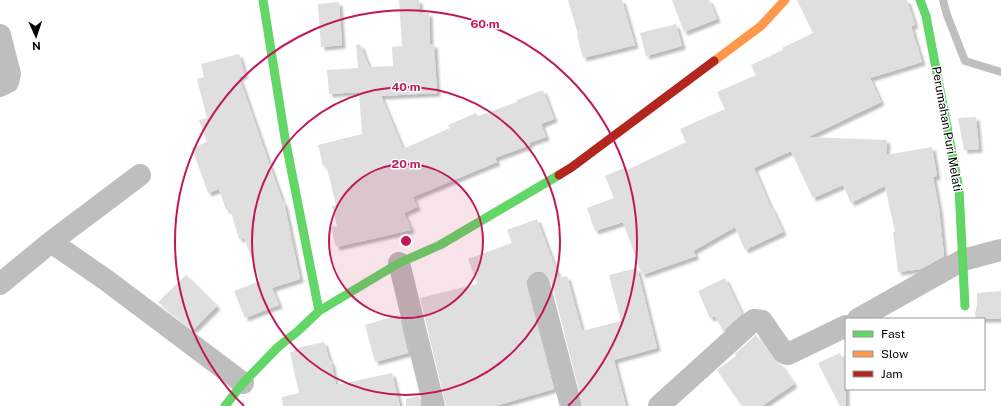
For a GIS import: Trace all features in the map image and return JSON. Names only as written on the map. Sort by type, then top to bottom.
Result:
[{"type":"street","points":[[263,0],[285,138],[319,311]]},
{"type":"street","points":[[225,406],[242,383],[278,347],[319,311],[399,263],[440,245],[572,167],[761,26],[786,0]]},
{"type":"street","name":"Perumahan Puri Melati","points":[[920,0],[926,16],[959,189],[966,306]]},
{"type":"street","points":[[0,35],[10,74],[8,82],[0,86]]},
{"type":"street","points":[[0,284],[51,242],[140,175]]},
{"type":"street","points":[[51,242],[106,280],[242,383]]},
{"type":"street","points":[[860,318],[963,260],[1001,250]]},
{"type":"street","points":[[399,263],[434,406]]},
{"type":"street","points":[[539,284],[571,406]]},
{"type":"street","points":[[659,406],[751,323],[758,320],[762,321],[784,353],[788,354],[845,326]]},
{"type":"building","points":[[399,0],[419,0],[420,13],[429,13],[430,44],[434,44],[437,93],[381,96],[403,149],[450,128],[448,125],[476,113],[478,116],[517,102],[517,100],[543,90],[554,119],[541,124],[546,137],[529,143],[530,145],[495,158],[497,162],[413,197],[417,207],[404,213],[411,230],[336,247],[331,227],[337,226],[332,206],[336,205],[326,165],[323,166],[318,145],[362,134],[359,92],[329,94],[327,70],[358,68],[356,45],[360,44],[369,67],[393,66],[392,47],[402,46]]},
{"type":"building","points":[[568,0],[622,0],[635,45],[583,58]]},
{"type":"building","points":[[672,0],[709,0],[717,19],[684,32]]},
{"type":"building","points":[[797,0],[907,0],[915,25],[911,26],[922,62],[870,78],[881,102],[808,137],[887,140],[886,155],[932,147],[937,176],[933,177],[939,208],[944,256],[921,269],[898,272],[893,232],[895,232],[885,186],[851,203],[843,185],[813,198],[791,151],[754,168],[783,232],[745,250],[735,227],[693,251],[696,256],[642,275],[623,222],[595,231],[587,208],[614,198],[605,176],[626,167],[627,170],[686,142],[680,129],[725,109],[717,92],[756,75],[751,65],[783,50],[782,48],[813,33]]},
{"type":"building","points":[[339,2],[342,45],[321,47],[318,4]]},
{"type":"building","points":[[676,24],[682,46],[646,56],[640,33]]},
{"type":"building","points":[[239,54],[245,75],[239,77],[283,203],[284,202],[300,279],[272,288],[279,305],[245,318],[234,291],[260,281],[244,238],[239,239],[230,209],[226,210],[219,189],[208,193],[192,148],[207,142],[199,120],[207,118],[197,79],[204,77],[201,64]]},
{"type":"building","points":[[976,117],[979,149],[964,150],[958,118]]},
{"type":"building","points":[[537,219],[559,278],[567,276],[582,331],[621,321],[609,275],[637,268],[657,348],[614,360],[626,406],[583,406],[551,281],[543,272],[535,272],[530,275],[527,280],[527,287],[554,389],[495,406],[446,406],[420,298],[477,284],[468,259],[512,243],[507,230]]},
{"type":"building","points":[[186,275],[217,306],[193,330],[158,302]]},
{"type":"building","points":[[725,278],[742,314],[723,331],[715,316],[710,318],[698,291]]},
{"type":"building","points":[[1001,291],[1001,319],[976,318],[977,293]]},
{"type":"building","points":[[399,315],[408,353],[375,362],[365,325]]},
{"type":"building","points":[[756,335],[775,361],[781,365],[794,384],[762,406],[742,406],[717,370],[736,356],[735,354]]},
{"type":"building","points":[[324,342],[330,362],[331,361],[336,385],[392,373],[400,406],[283,406],[282,397],[299,393],[290,353],[297,348]]},
{"type":"building","points":[[840,353],[845,363],[846,406],[840,406],[818,363]]},
{"type":"building","points":[[419,396],[421,406],[406,406],[406,399]]},
{"type":"waterway","points":[[943,0],[947,15],[965,61],[1001,72]]},
{"type":"traffic: fast","points":[[263,0],[285,138],[319,311]]},
{"type":"traffic: fast","points":[[920,0],[926,16],[959,189],[965,306]]},
{"type":"traffic: fast","points":[[225,406],[243,383],[278,347],[319,311],[399,263],[440,245],[559,175]]},
{"type":"traffic: slow","points":[[714,61],[761,26],[785,0]]},
{"type":"traffic: jam","points":[[559,175],[572,167],[714,61]]}]
